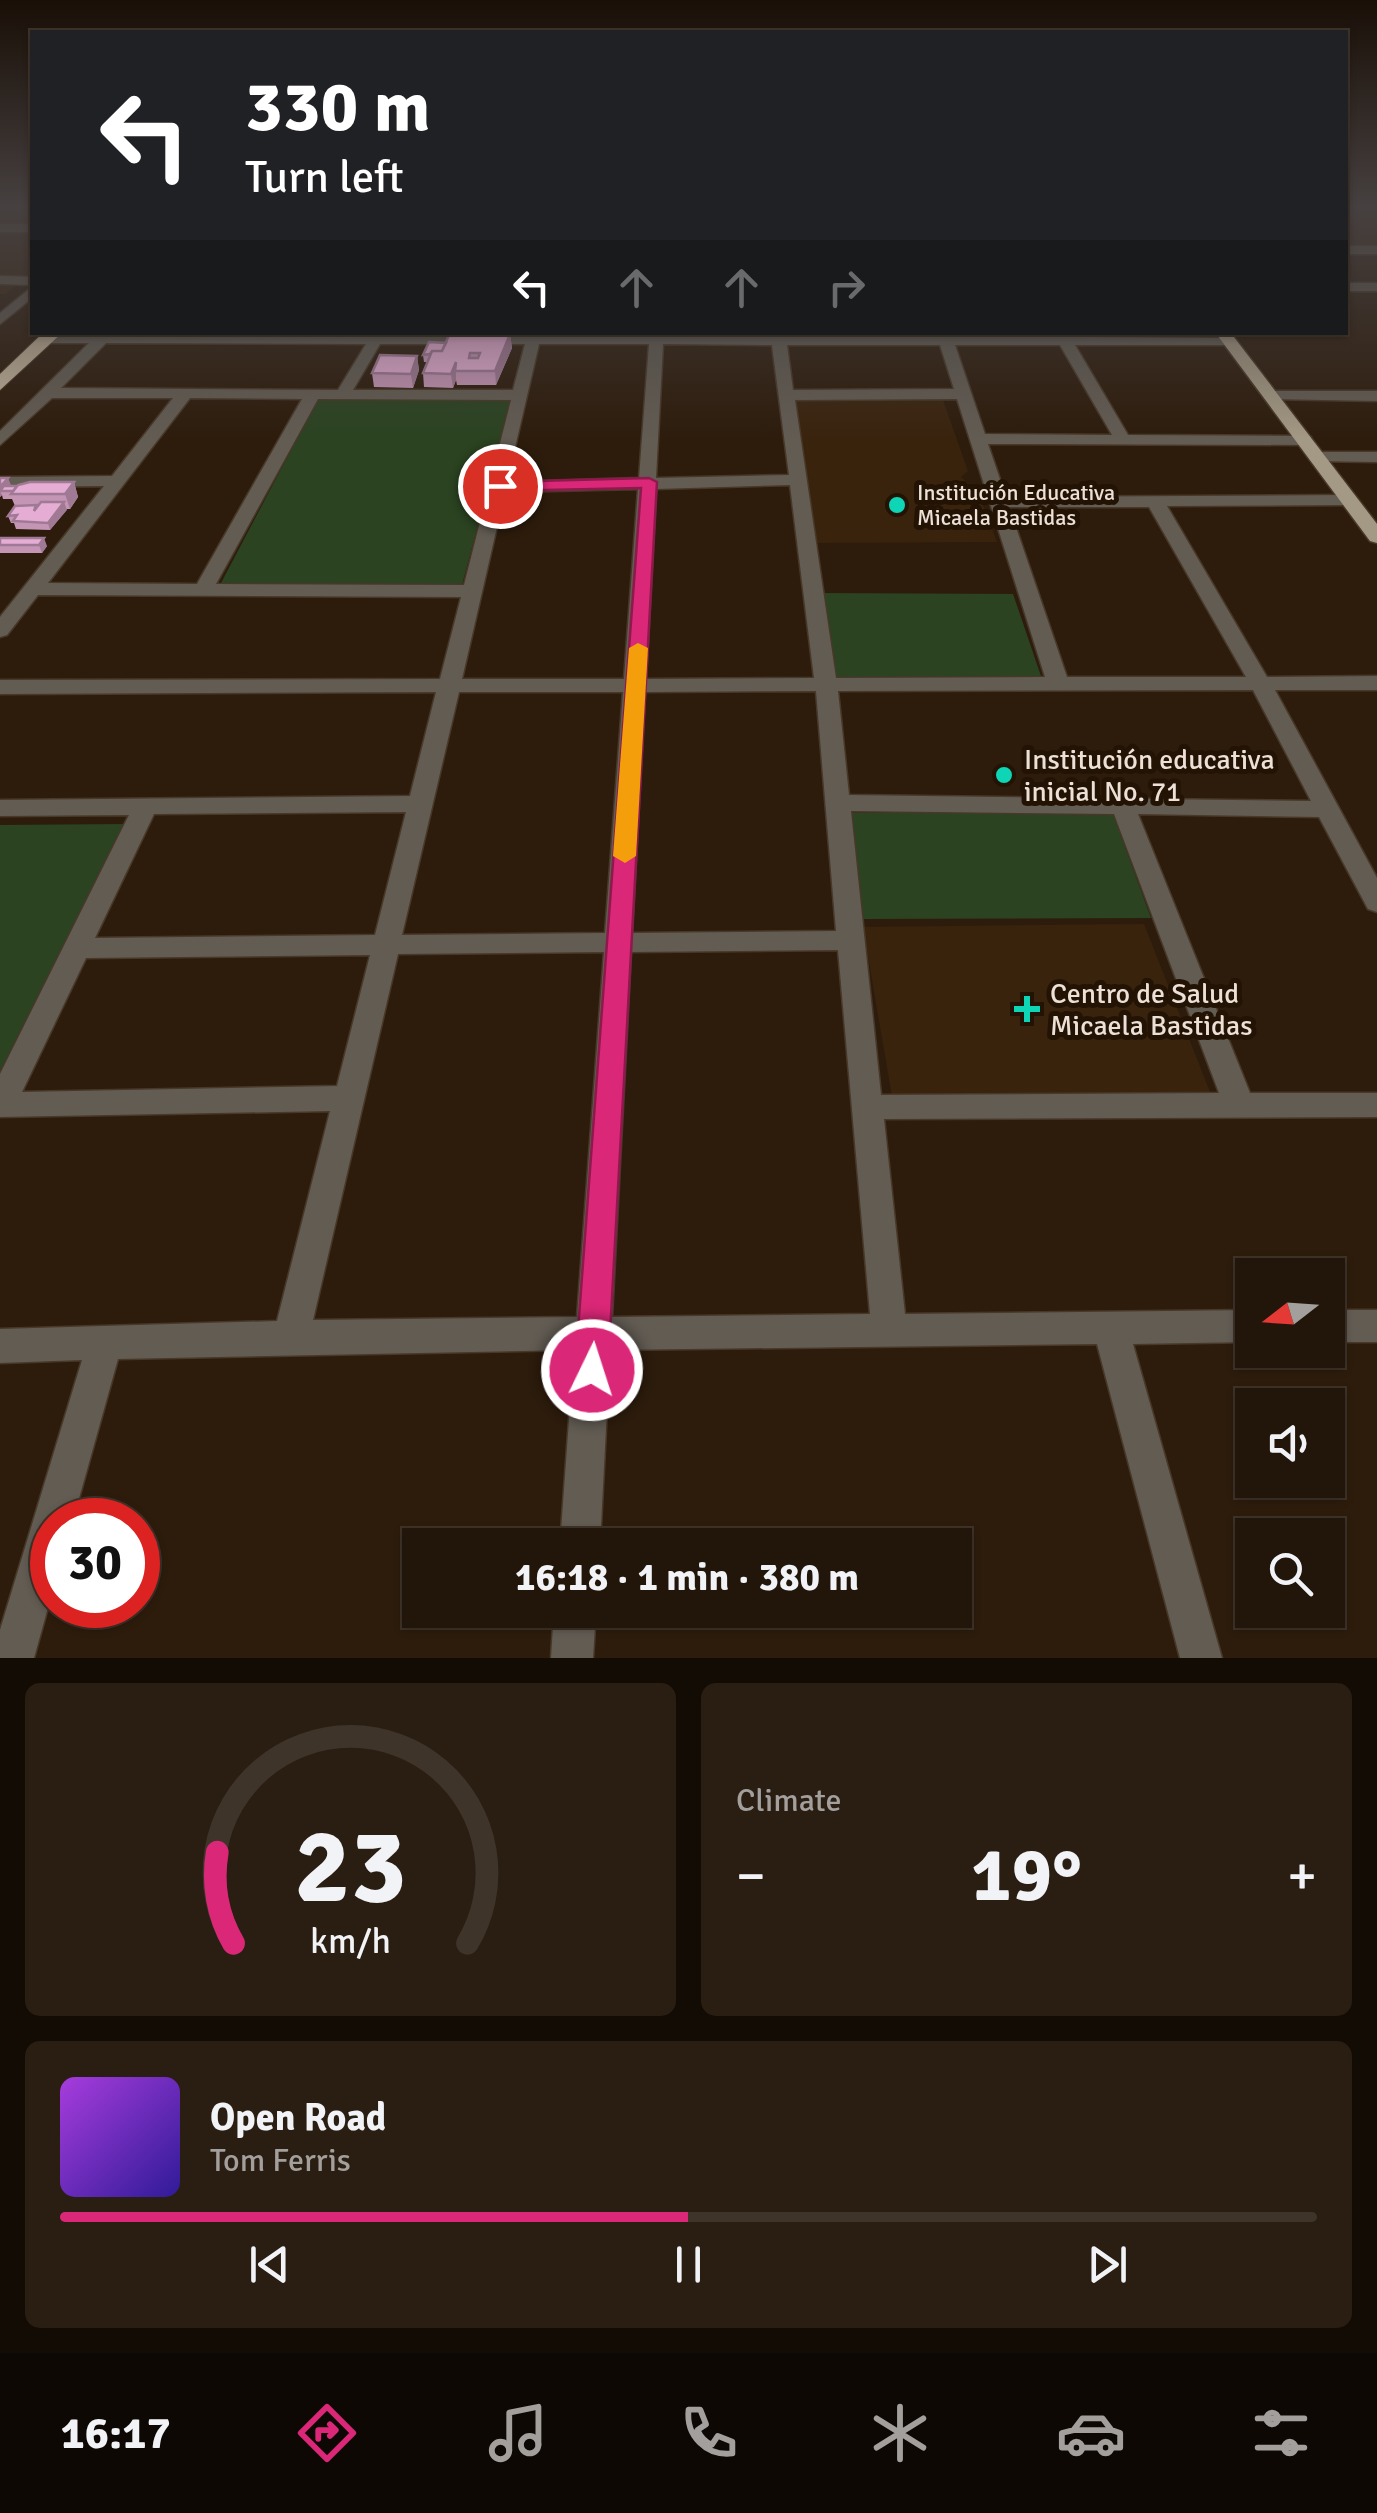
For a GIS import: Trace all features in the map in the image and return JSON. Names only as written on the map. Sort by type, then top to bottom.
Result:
[{"type":"highway","points":[[0,384],[51,336]]},
{"type":"main road","points":[[1225,337],[1373,527]]},
{"type":"street","points":[[1350,286],[1377,307]]},
{"type":"street","points":[[0,320],[30,294]]},
{"type":"street","points":[[51,336],[374,342],[534,337],[656,342],[944,336],[1225,337]]},
{"type":"street","points":[[0,440],[104,336]]},
{"type":"street","points":[[944,336],[1058,684]]},
{"type":"street","points":[[291,1337],[534,337]]},
{"type":"street","points":[[1064,339],[1123,440]]},
{"type":"street","points":[[342,394],[374,342]]},
{"type":"street","points":[[581,1528],[656,342]]},
{"type":"street","points":[[780,342],[826,684],[888,1330]]},
{"type":"street","points":[[45,394],[522,396]]},
{"type":"street","points":[[0,631],[185,394]]},
{"type":"street","points":[[204,590],[313,394]]},
{"type":"street","points":[[786,395],[960,394]]},
{"type":"street","points":[[1271,396],[1377,396]]},
{"type":"street","points":[[975,440],[1305,441]]},
{"type":"street","points":[[1317,456],[1377,456]]},
{"type":"street","points":[[500,486],[797,480]]},
{"type":"street","points":[[0,482],[117,481]]},
{"type":"street","points":[[997,502],[1349,500]]},
{"type":"street","points":[[1155,501],[1375,895]]},
{"type":"street","points":[[32,589],[474,590]]},
{"type":"street","points":[[0,686],[1377,683]]},
{"type":"street","points":[[837,803],[1327,808]]},
{"type":"street","points":[[0,808],[422,804]]},
{"type":"street","points":[[1122,804],[1238,1103]]},
{"type":"street","points":[[145,807],[0,1104],[350,1098]]},
{"type":"street","points":[[76,948],[387,948],[851,940]]},
{"type":"street","points":[[867,1107],[1377,1105]]},
{"type":"street","points":[[1110,1326],[1201,1658]]},
{"type":"street","points":[[0,1346],[291,1337],[1235,1326]]},
{"type":"street","points":[[1345,1326],[1377,1326]]},
{"type":"street","points":[[60,1498],[106,1343]]},
{"type":"street","points":[[13,1658],[30,1600]]},
{"type":"street","points":[[572,1658],[574,1628]]},
{"type":"shaded area","points":[[0,286],[15,286],[6,294],[0,294]]},
{"type":"shaded area","points":[[943,400],[968,471],[961,477],[978,492],[997,542],[814,543],[792,401]]},
{"type":"shaded area","name":"Centro de Salud Micaela Bastidas","points":[[1144,924],[1210,1092],[892,1096],[863,927]]},
{"type":"green space","points":[[319,397],[512,399],[462,585],[221,583]]},
{"type":"green space","points":[[824,593],[1013,594],[1042,679],[836,678]]},
{"type":"green space","points":[[1112,811],[1151,918],[863,919],[851,813]]},
{"type":"green space","points":[[125,824],[0,1081],[0,825]]},
{"type":"building","points":[[449,335],[510,335],[495,371],[455,371],[456,362],[451,374],[423,373],[432,351],[442,351]]},
{"type":"building","points":[[429,342],[446,343],[442,351],[423,355]]},
{"type":"building","points":[[380,355],[417,356],[411,374],[372,373]]},
{"type":"building","points":[[74,482],[65,494],[11,494],[18,485]]},
{"type":"building","points":[[4,486],[17,486],[13,491],[0,491]]},
{"type":"building","points":[[41,502],[64,502],[48,523],[13,521],[17,515],[8,516],[15,506],[36,505],[34,511]]},
{"type":"building","points":[[0,538],[44,538],[39,545],[0,545]]},
{"type":"slow traffic","points":[[625,856],[638,648]]},
{"type":"place","name":"Institución Educativa Micaela Bastidas","points":[[897,505]]},
{"type":"place","name":"Institución educativa inicial No. 71","points":[[1004,775]]},
{"type":"place","name":"Centro de Salud Micaela Bastidas","points":[[1027,1009]]},
{"type":"route","points":[[500,486],[649,482],[592,1370]]}]
